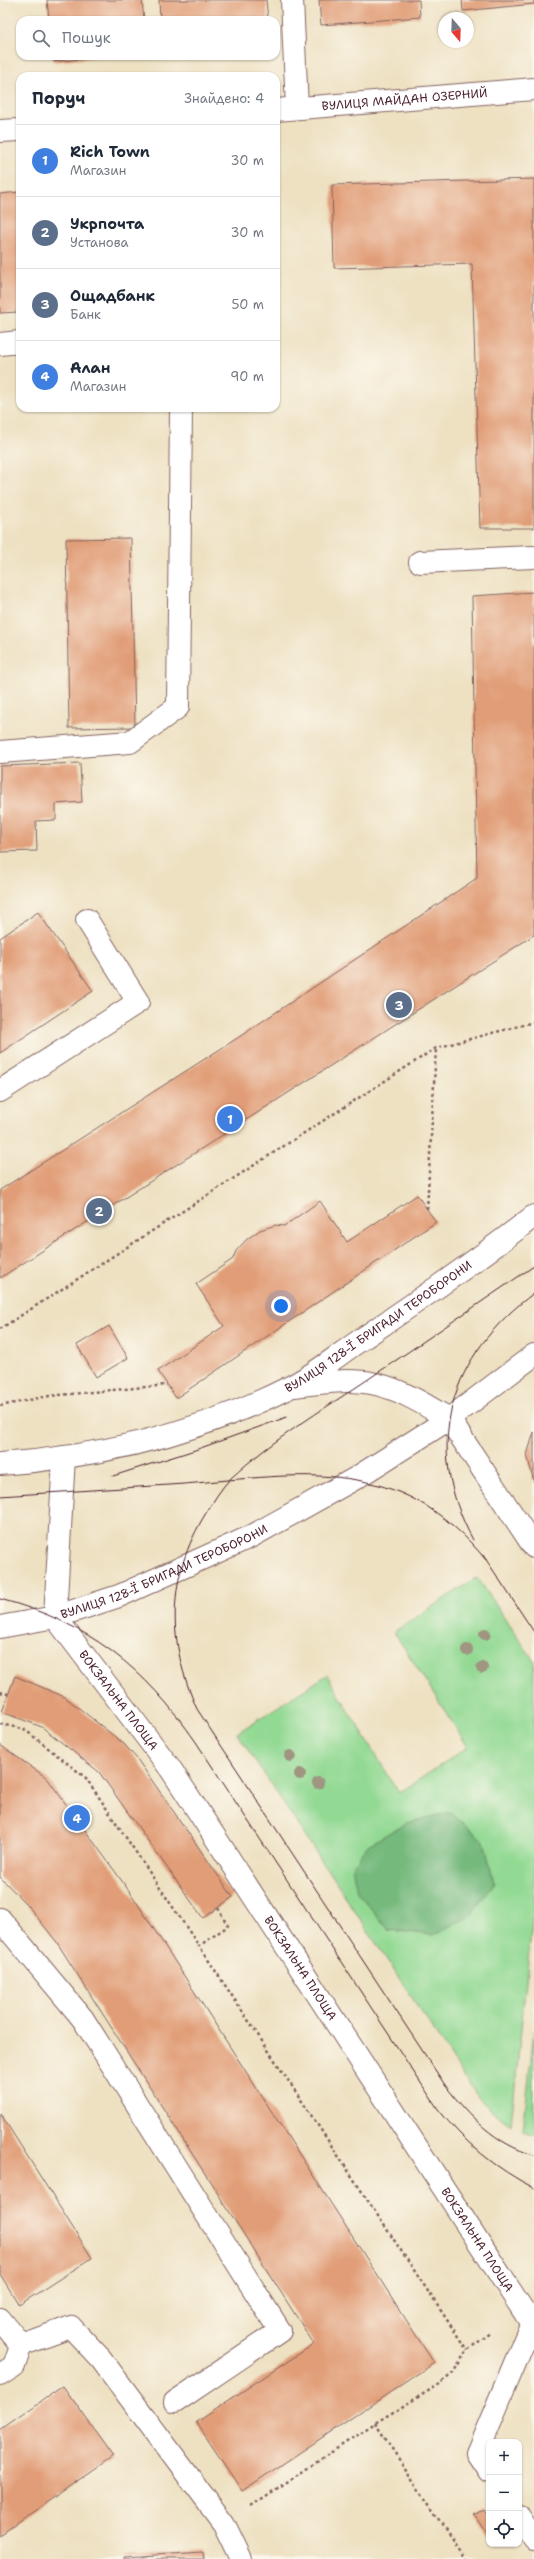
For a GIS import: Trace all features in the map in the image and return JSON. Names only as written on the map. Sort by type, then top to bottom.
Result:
[{"type":"street","points":[[292,0],[297,108]]},
{"type":"street","name":"ВУЛИЦЯ МАЙДАН ОЗЕРНИЙ","points":[[280,110],[534,89]]},
{"type":"street","points":[[0,131],[16,130]]},
{"type":"street","points":[[0,344],[16,342]]},
{"type":"street","points":[[0,752],[130,742],[178,707],[181,412]]},
{"type":"street","points":[[420,562],[534,557]]},
{"type":"street","points":[[0,1091],[138,1002],[87,920]]},
{"type":"street","name":"ВУЛИЦЯ 128-Ї БРИГАДИ ТЕРОБОРОНИ","points":[[534,1216],[476,1262],[291,1387],[237,1412],[181,1432],[64,1457],[55,1617],[119,1596],[252,1536],[356,1478],[449,1419],[534,1355]]},
{"type":"street","points":[[291,1387],[334,1380],[365,1381],[389,1386],[449,1419],[534,1547]]},
{"type":"street","points":[[2,1461],[64,1457]]},
{"type":"street","points":[[0,1627],[55,1617]]},
{"type":"street","name":"ВОКЗАЛЬНА ПЛОЩА","points":[[55,1617],[170,1768],[531,2323]]},
{"type":"street","points":[[0,1919],[83,2019],[280,2331],[175,2402]]},
{"type":"street","points":[[0,2319],[21,2345]]},
{"type":"street","points":[[486,2466],[477,2453],[531,2323]]},
{"type":"street","points":[[21,2345],[71,2327],[101,2359],[224,2524],[241,2559]]},
{"type":"street","points":[[0,2375],[14,2366],[21,2345]]},
{"type":"street","points":[[522,2522],[534,2540]]},
{"type":"path","points":[[0,1329],[436,1048],[534,1022]]},
{"type":"path","points":[[427,1210],[436,1048]]},
{"type":"path","points":[[0,1406],[49,1396],[167,1385]]},
{"type":"path","points":[[0,1692],[8,1694]]},
{"type":"path","points":[[0,1724],[24,1729],[86,1778],[200,1946],[467,2350]]},
{"type":"path","points":[[200,1946],[228,1926],[218,1908]]},
{"type":"path","points":[[224,2524],[375,2424],[440,2384],[453,2373],[467,2350],[531,2323]]},
{"type":"path","points":[[375,2424],[465,2559]]},
{"type":"green space","points":[[477,1577],[534,1661],[534,1904],[511,2125],[490,2110],[477,2096],[237,1733],[327,1675],[399,1793],[468,1747],[394,1632]]},
{"type":"green space","points":[[450,1812],[484,1841],[494,1883],[470,1916],[433,1935],[389,1930],[357,1892],[352,1867],[368,1845],[406,1823]]},
{"type":"green space","points":[[534,2031],[534,2135],[523,2131]]},
{"type":"building","points":[[47,0],[142,0],[144,16],[49,16]]},
{"type":"building","points":[[159,0],[266,0],[268,16],[160,16]]},
{"type":"building","points":[[319,0],[419,0],[420,17],[321,25]]},
{"type":"building","points":[[462,0],[534,0],[534,4],[463,11]]},
{"type":"building","points":[[54,60],[72,60],[54,62]]},
{"type":"building","points":[[534,179],[534,528],[480,528],[472,264],[334,268],[332,185]]},
{"type":"building","points":[[16,192],[16,312],[0,313],[0,194]]},
{"type":"building","points":[[131,538],[135,727],[69,728],[66,539]]},
{"type":"building","points":[[534,592],[534,935],[0,1278],[0,1190],[236,1039],[477,878],[472,596]]},
{"type":"building","points":[[80,763],[82,802],[56,804],[56,820],[36,821],[37,851],[0,852],[0,766]]},
{"type":"building","points":[[38,912],[93,991],[0,1053],[0,938]]},
{"type":"building","points":[[417,1195],[436,1222],[176,1398],[158,1371],[224,1326],[196,1284],[233,1259],[236,1251],[247,1239],[260,1230],[276,1225],[284,1226],[320,1201],[347,1242]]},
{"type":"building","points":[[109,1326],[128,1358],[96,1377],[77,1345]]},
{"type":"building","points":[[534,1432],[534,1482],[527,1455]]},
{"type":"building","points":[[15,1676],[65,1697],[124,1744],[137,1759],[233,1897],[203,1918],[99,1772],[42,1727],[2,1712]]},
{"type":"building","points":[[0,1745],[47,1778],[130,1892],[434,2363],[242,2491],[196,2422],[314,2344],[56,1941],[29,1907],[0,1877]]},
{"type":"building","points":[[0,2113],[92,2258],[19,2305],[0,2274]]},
{"type":"building","points":[[63,2386],[113,2456],[0,2535],[0,2430]]},
{"type":"building","points":[[484,2509],[486,2512],[486,2533],[474,2515]]},
{"type":"building","points":[[203,2552],[204,2559],[125,2559],[125,2557]]},
{"type":"tram line","points":[[534,1266],[297,1426],[263,1451],[231,1478],[214,1500],[193,1537],[184,1561],[178,1586],[175,1610],[176,1634],[180,1659],[187,1684],[197,1709],[445,2085],[463,2107],[484,2128],[507,2144],[534,2155]]},
{"type":"tram line","points":[[473,1540],[457,1505],[449,1470],[447,1436],[452,1404],[464,1373],[482,1344],[505,1318],[534,1293]]},
{"type":"tram line","points":[[113,1476],[195,1450],[287,1417]]},
{"type":"tram line","points":[[0,1496],[270,1477],[310,1476],[348,1478],[384,1487],[419,1502],[453,1526],[486,1560]]},
{"type":"tram line","points":[[483,1555],[534,1632]]},
{"type":"tram line","points":[[0,1599],[32,1609],[61,1621],[87,1635],[112,1651],[135,1670],[156,1692],[177,1716],[196,1742],[438,2109],[459,2133],[482,2154],[506,2172],[534,2188]]},
{"type":"place","name":"Ощадбанк","points":[[399,1005]]},
{"type":"place","name":"Rich Town","points":[[230,1119]]},
{"type":"place","name":"Укрпочта","points":[[99,1211]]},
{"type":"place","name":"Алан","points":[[77,1818]]}]
